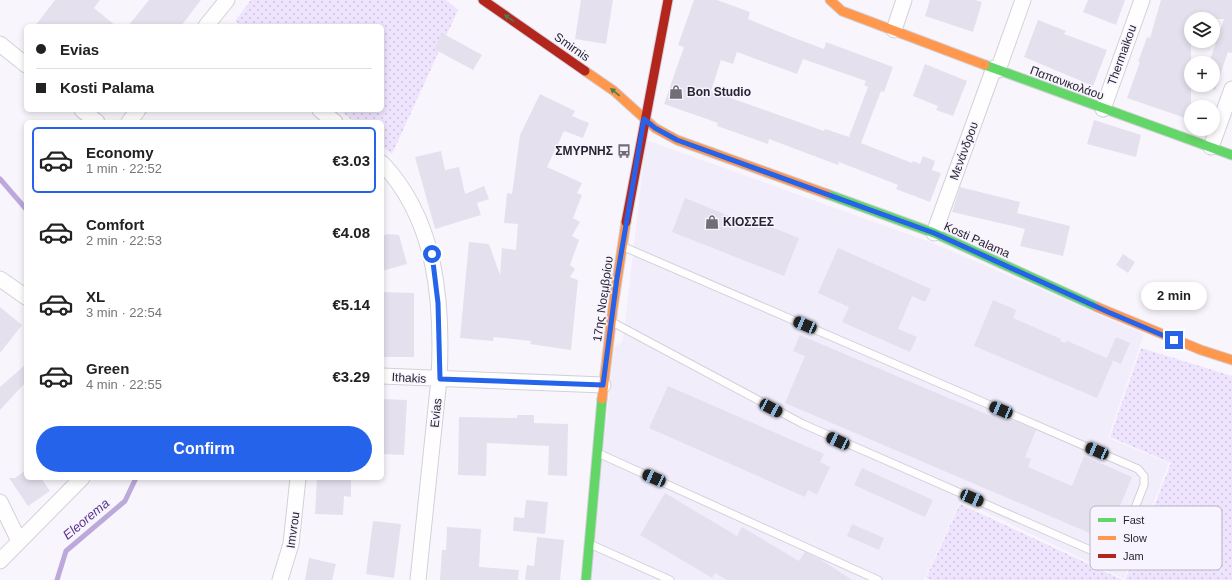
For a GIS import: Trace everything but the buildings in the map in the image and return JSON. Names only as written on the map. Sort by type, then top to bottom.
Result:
[{"type":"street","points":[[212,24],[227,0]]},
{"type":"street","name":"Smirnis","points":[[483,0],[614,91],[644,119]]},
{"type":"street","name":"17ης Νοεμβρίου","points":[[586,580],[603,385],[611,322],[622,246],[644,119],[668,0]]},
{"type":"street","name":"Παπανικολάου","points":[[830,0],[842,11],[1103,109],[1232,155]]},
{"type":"street","points":[[894,30],[904,0]]},
{"type":"street","name":"Μενάνδρου","points":[[934,233],[1023,0]]},
{"type":"street","name":"Thermaikou","points":[[1103,109],[1142,0]]},
{"type":"street","points":[[0,44],[24,63]]},
{"type":"street","points":[[1211,147],[1232,89]]},
{"type":"street","points":[[84,112],[94,120]]},
{"type":"street","points":[[322,112],[332,120]]},
{"type":"street","name":"Kosti Palama","points":[[644,119],[655,128],[677,140],[934,233],[1108,312],[1201,350],[1232,360]]},
{"type":"street","name":"Evias","points":[[384,166],[409,201],[424,229],[430,250],[438,303],[440,379],[418,580]]},
{"type":"street","points":[[0,279],[24,296]]},
{"type":"street","name":"Ithakis","points":[[384,376],[603,385]]},
{"type":"street","points":[[0,561],[80,480]]},
{"type":"street","name":"Imvrou","points":[[280,580],[292,544],[298,480]]},
{"type":"street","points":[[0,502],[19,541]]},
{"type":"lane","points":[[622,246],[1138,469],[1144,476],[1144,485],[1136,506]]},
{"type":"lane","points":[[611,322],[803,424],[1090,550]]},
{"type":"lane","points":[[598,453],[878,580]]},
{"type":"lane","points":[[589,544],[670,580]]},
{"type":"shaded area","points":[[251,0],[446,0],[458,10],[392,154],[384,148],[384,120],[352,120],[342,112],[384,112],[384,24],[239,24],[235,21]]},
{"type":"shaded area","points":[[646,140],[933,243],[1144,334],[1108,438],[1169,463],[1152,506],[1090,506],[1090,563],[961,500],[924,580],[590,580],[614,347],[623,341]]},
{"type":"shaded area","points":[[1141,348],[1232,376],[1232,580],[1125,580],[1129,570],[1222,570],[1222,506],[1154,506],[1171,463],[1110,437]]},
{"type":"shaded area","points":[[960,504],[1090,565],[1090,570],[1102,570],[1123,580],[931,580],[926,578]]},
{"type":"shaded area","points":[[1105,570],[1127,570],[1124,579]]},
{"type":"waterway","name":"Eleorema","points":[[0,179],[24,207]]},
{"type":"waterway","name":"Eleorema","points":[[57,580],[66,551],[125,501],[135,480]]},
{"type":"traffic: fast","points":[[985,65],[1232,155]]},
{"type":"traffic: fast","points":[[827,194],[934,233],[1097,307]]},
{"type":"traffic: fast","points":[[586,580],[602,399]]},
{"type":"traffic: slow","points":[[830,0],[842,11],[985,65]]},
{"type":"traffic: slow","points":[[585,71],[614,91],[655,128],[677,140],[827,194]]},
{"type":"traffic: slow","points":[[602,399],[613,307],[626,222]]},
{"type":"traffic: slow","points":[[1097,307],[1201,350],[1232,360]]},
{"type":"traffic: jam","points":[[483,0],[585,71]]},
{"type":"traffic: jam","points":[[626,222],[668,0]]},
{"type":"place","name":"Bon Studio","points":[[676,92]]},
{"type":"place","name":"ΣΜΥΡΝΗΣ","points":[[624,151]]},
{"type":"place","name":"ΚΙΟΣΣΕΣ","points":[[712,222]]},
{"type":"route","points":[[432,254],[438,303],[440,379],[603,385],[617,278],[644,119],[655,128],[677,140],[934,233],[1108,312],[1174,340]]}]
